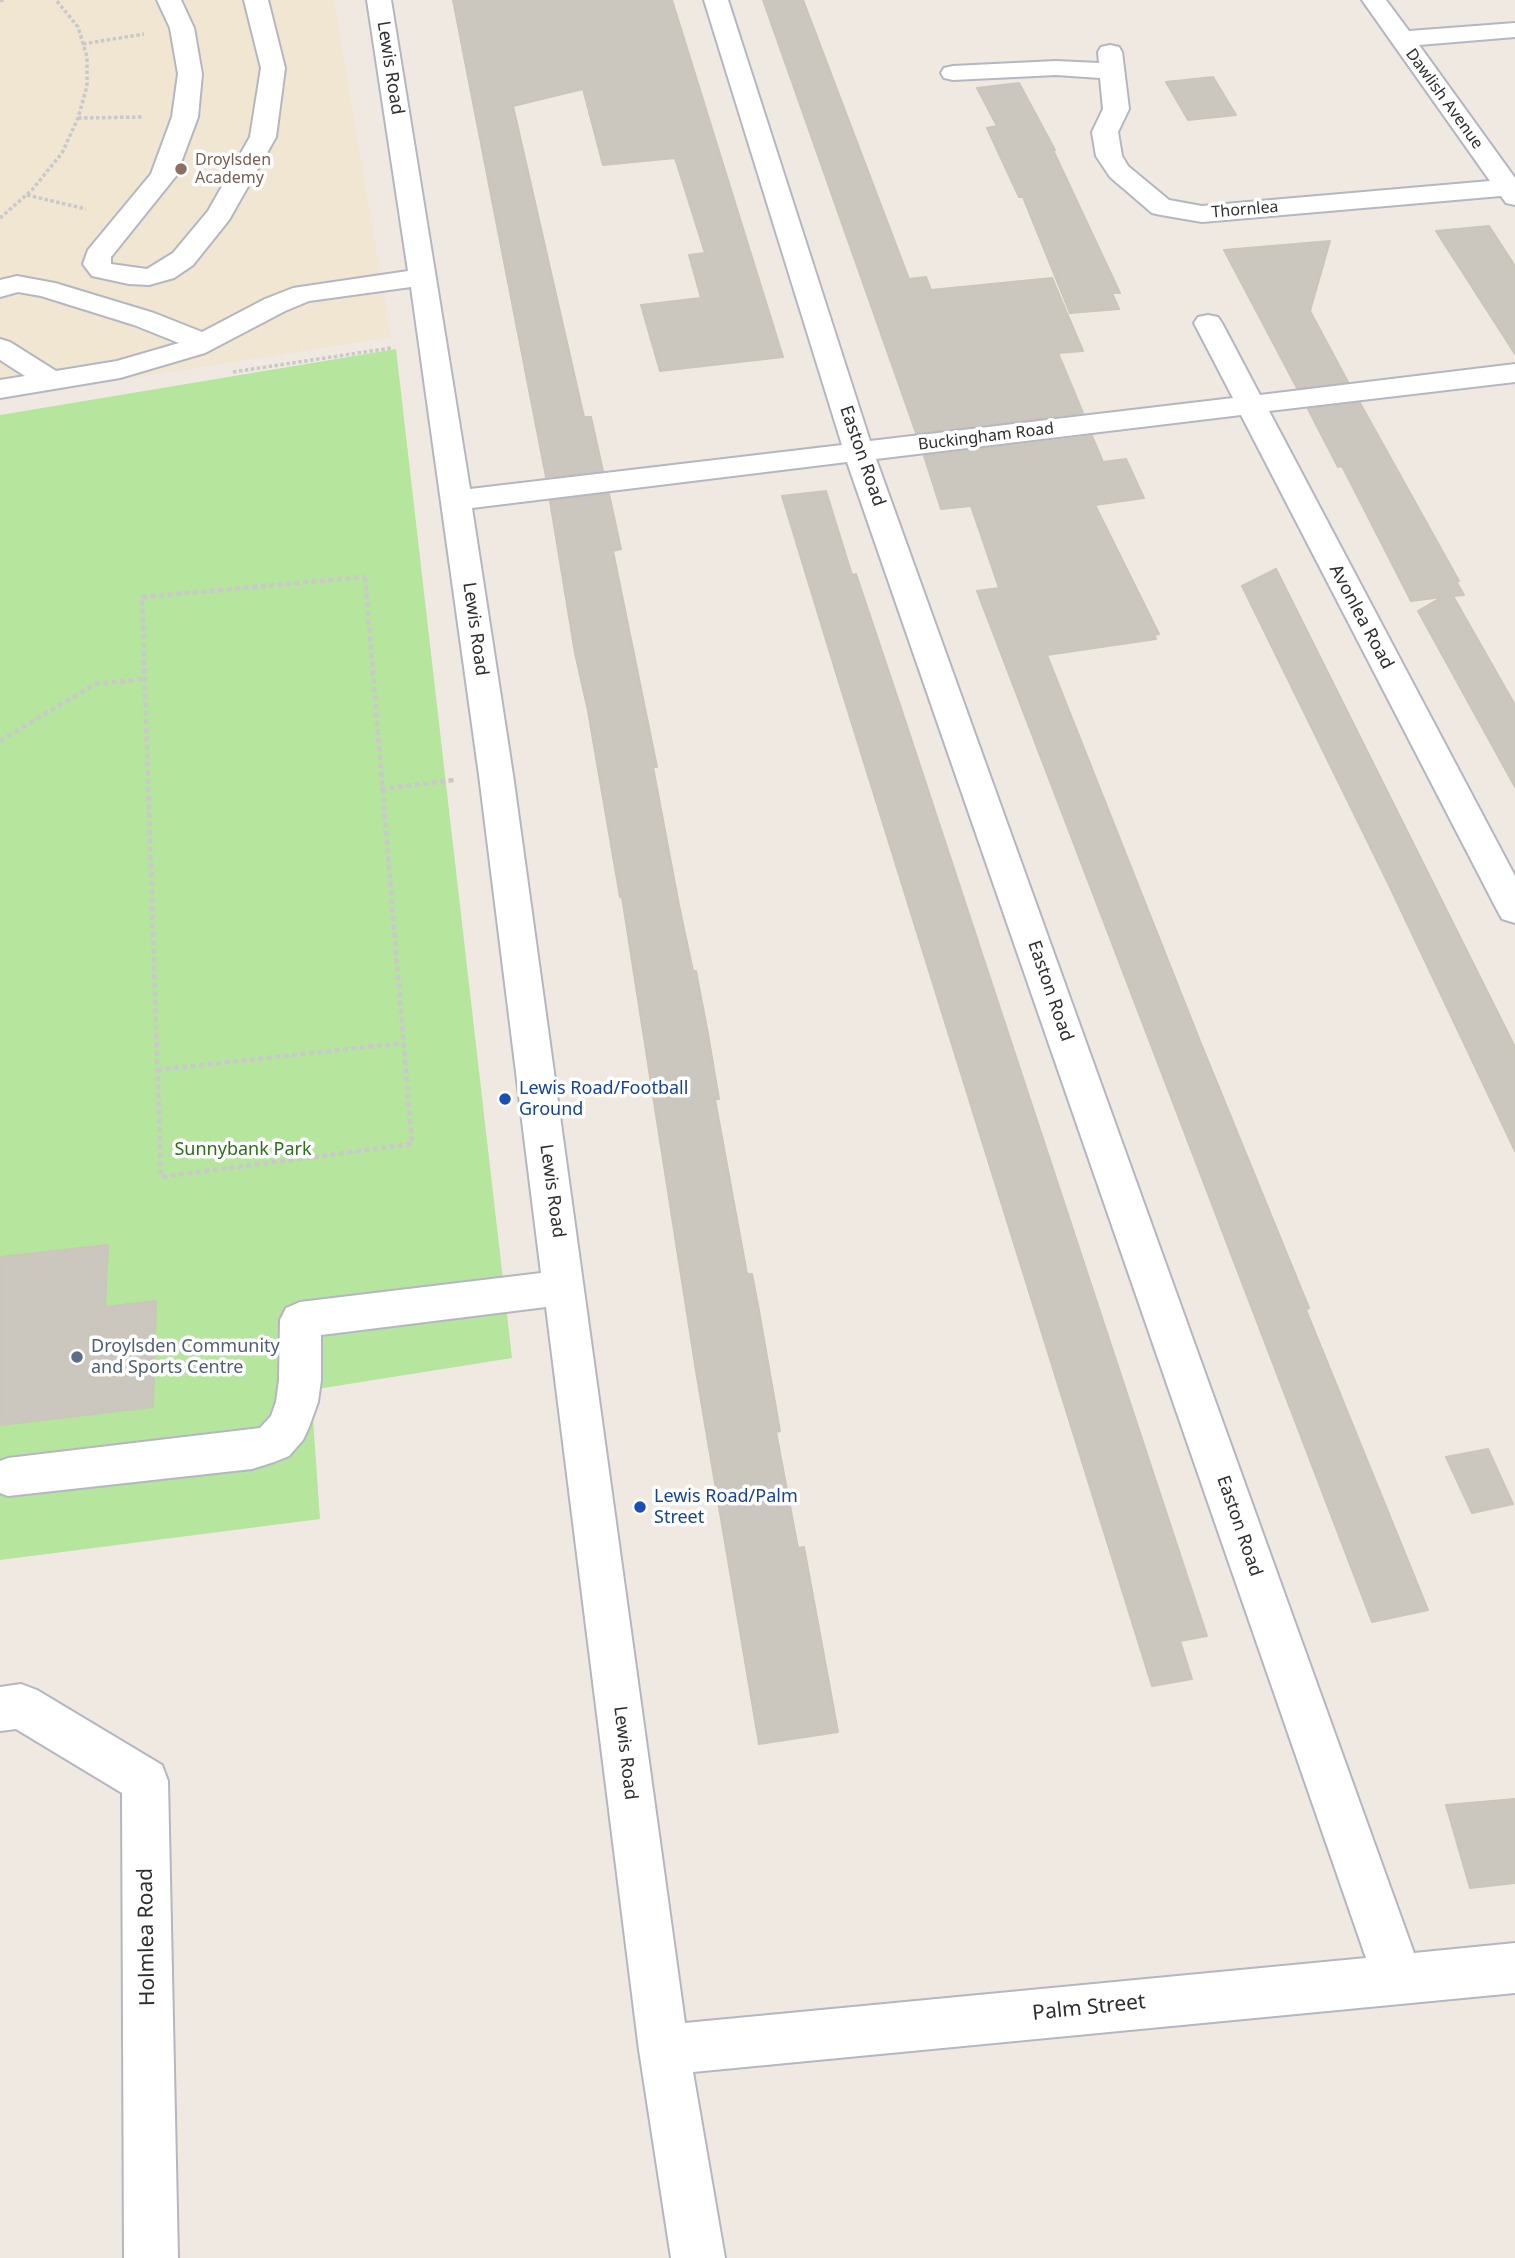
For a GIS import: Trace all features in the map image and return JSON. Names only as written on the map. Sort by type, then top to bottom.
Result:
[{"type":"street","points":[[169,0],[182,28],[190,74],[185,117],[163,176],[98,256],[97,264],[102,270],[129,276],[149,276],[164,272],[183,259],[220,214],[263,137],[273,68],[256,0]]},
{"type":"street","name":"Lewis Road","points":[[379,0],[457,500],[496,775],[664,2050],[698,2258]]},
{"type":"street","name":"Easton Road","points":[[716,0],[859,453],[1398,1978]]},
{"type":"street","name":"Dawlish Avenue","points":[[1374,0],[1511,192]]},
{"type":"street","points":[[1402,39],[1515,30]]},
{"type":"street","name":"Thornlea","points":[[953,73],[1056,68],[1110,62],[1116,109],[1105,132],[1109,156],[1119,171],[1161,207],[1202,214],[1511,192]]},
{"type":"street","points":[[0,389],[120,369],[204,343],[275,304],[303,294],[423,277]]},
{"type":"street","points":[[0,289],[17,284],[46,289],[144,319],[204,343]]},
{"type":"street","name":"Avonlea Road","points":[[1208,323],[1515,910]]},
{"type":"street","points":[[0,348],[54,382]]},
{"type":"street","name":"Buckingham Road","points":[[457,500],[1515,373]]},
{"type":"street","points":[[8,1477],[252,1450],[274,1443],[288,1427],[297,1402],[300,1380],[300,1320],[565,1287]]},
{"type":"street","name":"Holmlea Road","points":[[0,1709],[21,1706],[145,1781],[151,2258]]},
{"type":"street","name":"Palm Street","points":[[664,2050],[1515,1968]]},
{"type":"path","points":[[0,218],[26,195],[62,153],[78,118],[87,86],[87,57],[78,27],[56,0]]},
{"type":"path","points":[[83,44],[182,28]]},
{"type":"path","points":[[78,118],[185,117]]},
{"type":"path","points":[[26,195],[130,219]]},
{"type":"path","points":[[365,577],[412,1144],[161,1177],[145,679],[142,597],[365,577]]},
{"type":"path","points":[[0,741],[95,684],[145,679]]},
{"type":"path","points":[[381,789],[496,775]]},
{"type":"path","points":[[157,1070],[403,1043]]},
{"type":"shaded area","name":"Droylsden Academy","points":[[0,0],[334,0],[391,337],[0,399]]},
{"type":"green space","name":"Sunnybank Park","points":[[396,349],[512,1358],[311,1390],[320,1519],[0,1560],[0,415]]},
{"type":"building","points":[[453,0],[672,0],[783,357],[660,371],[641,305],[701,298],[689,255],[705,253],[675,158],[603,165],[583,89],[513,106],[584,417],[591,417],[603,471],[546,477]]},
{"type":"building","points":[[763,0],[803,0],[909,279],[926,277],[931,290],[1052,278],[1083,351],[1058,353],[1083,413],[916,433]]},
{"type":"building","points":[[1213,77],[1236,115],[1188,120],[1166,82]]},
{"type":"building","points":[[1019,83],[1055,150],[1120,293],[1112,293],[1119,309],[1070,313],[1023,197],[1019,197],[987,128],[997,126],[977,88]]},
{"type":"building","points":[[1489,226],[1515,266],[1515,354],[1436,231]]},
{"type":"building","points":[[1330,241],[1310,311],[1348,382],[1297,388],[1224,250]]},
{"type":"building","points":[[1360,403],[1459,581],[1456,581],[1464,595],[1453,596],[1515,705],[1515,787],[1418,611],[1442,597],[1411,601],[1342,466],[1338,467],[1308,409]]},
{"type":"building","points":[[1092,436],[1103,462],[1126,459],[1144,498],[1095,505],[1159,634],[1154,635],[1156,639],[1047,655],[1309,1308],[1306,1310],[1428,1610],[1372,1622],[977,591],[999,588],[971,506],[941,509],[924,456]]},
{"type":"building","points":[[826,491],[852,575],[856,574],[902,711],[1207,1636],[1180,1641],[1192,1679],[1152,1686],[782,496]]},
{"type":"building","points":[[609,494],[621,549],[613,551],[657,767],[653,767],[679,905],[693,971],[696,971],[708,1034],[719,1099],[715,1099],[747,1274],[752,1274],[758,1305],[780,1431],[776,1432],[798,1548],[804,1547],[838,1732],[759,1744],[696,1371],[622,897],[575,653],[550,501]]},
{"type":"building","points":[[1276,569],[1515,1047],[1515,1151],[1388,883],[1242,586]]},
{"type":"building","name":"Droylsden Community and Sports Centre","points":[[108,1245],[105,1307],[156,1301],[153,1407],[0,1425],[0,1257]]},
{"type":"building","points":[[1488,1449],[1513,1504],[1472,1513],[1446,1457]]},
{"type":"building","points":[[1515,1799],[1515,1883],[1470,1888],[1446,1805]]},
{"type":"place","name":"Droylsden Academy","points":[[181,169]]},
{"type":"place","name":"Lewis Road/Football Ground","points":[[505,1099]]},
{"type":"place","name":"Droylsden Community and Sports Centre","points":[[77,1357]]},
{"type":"place","name":"Lewis Road/Palm Street","points":[[640,1507]]}]
